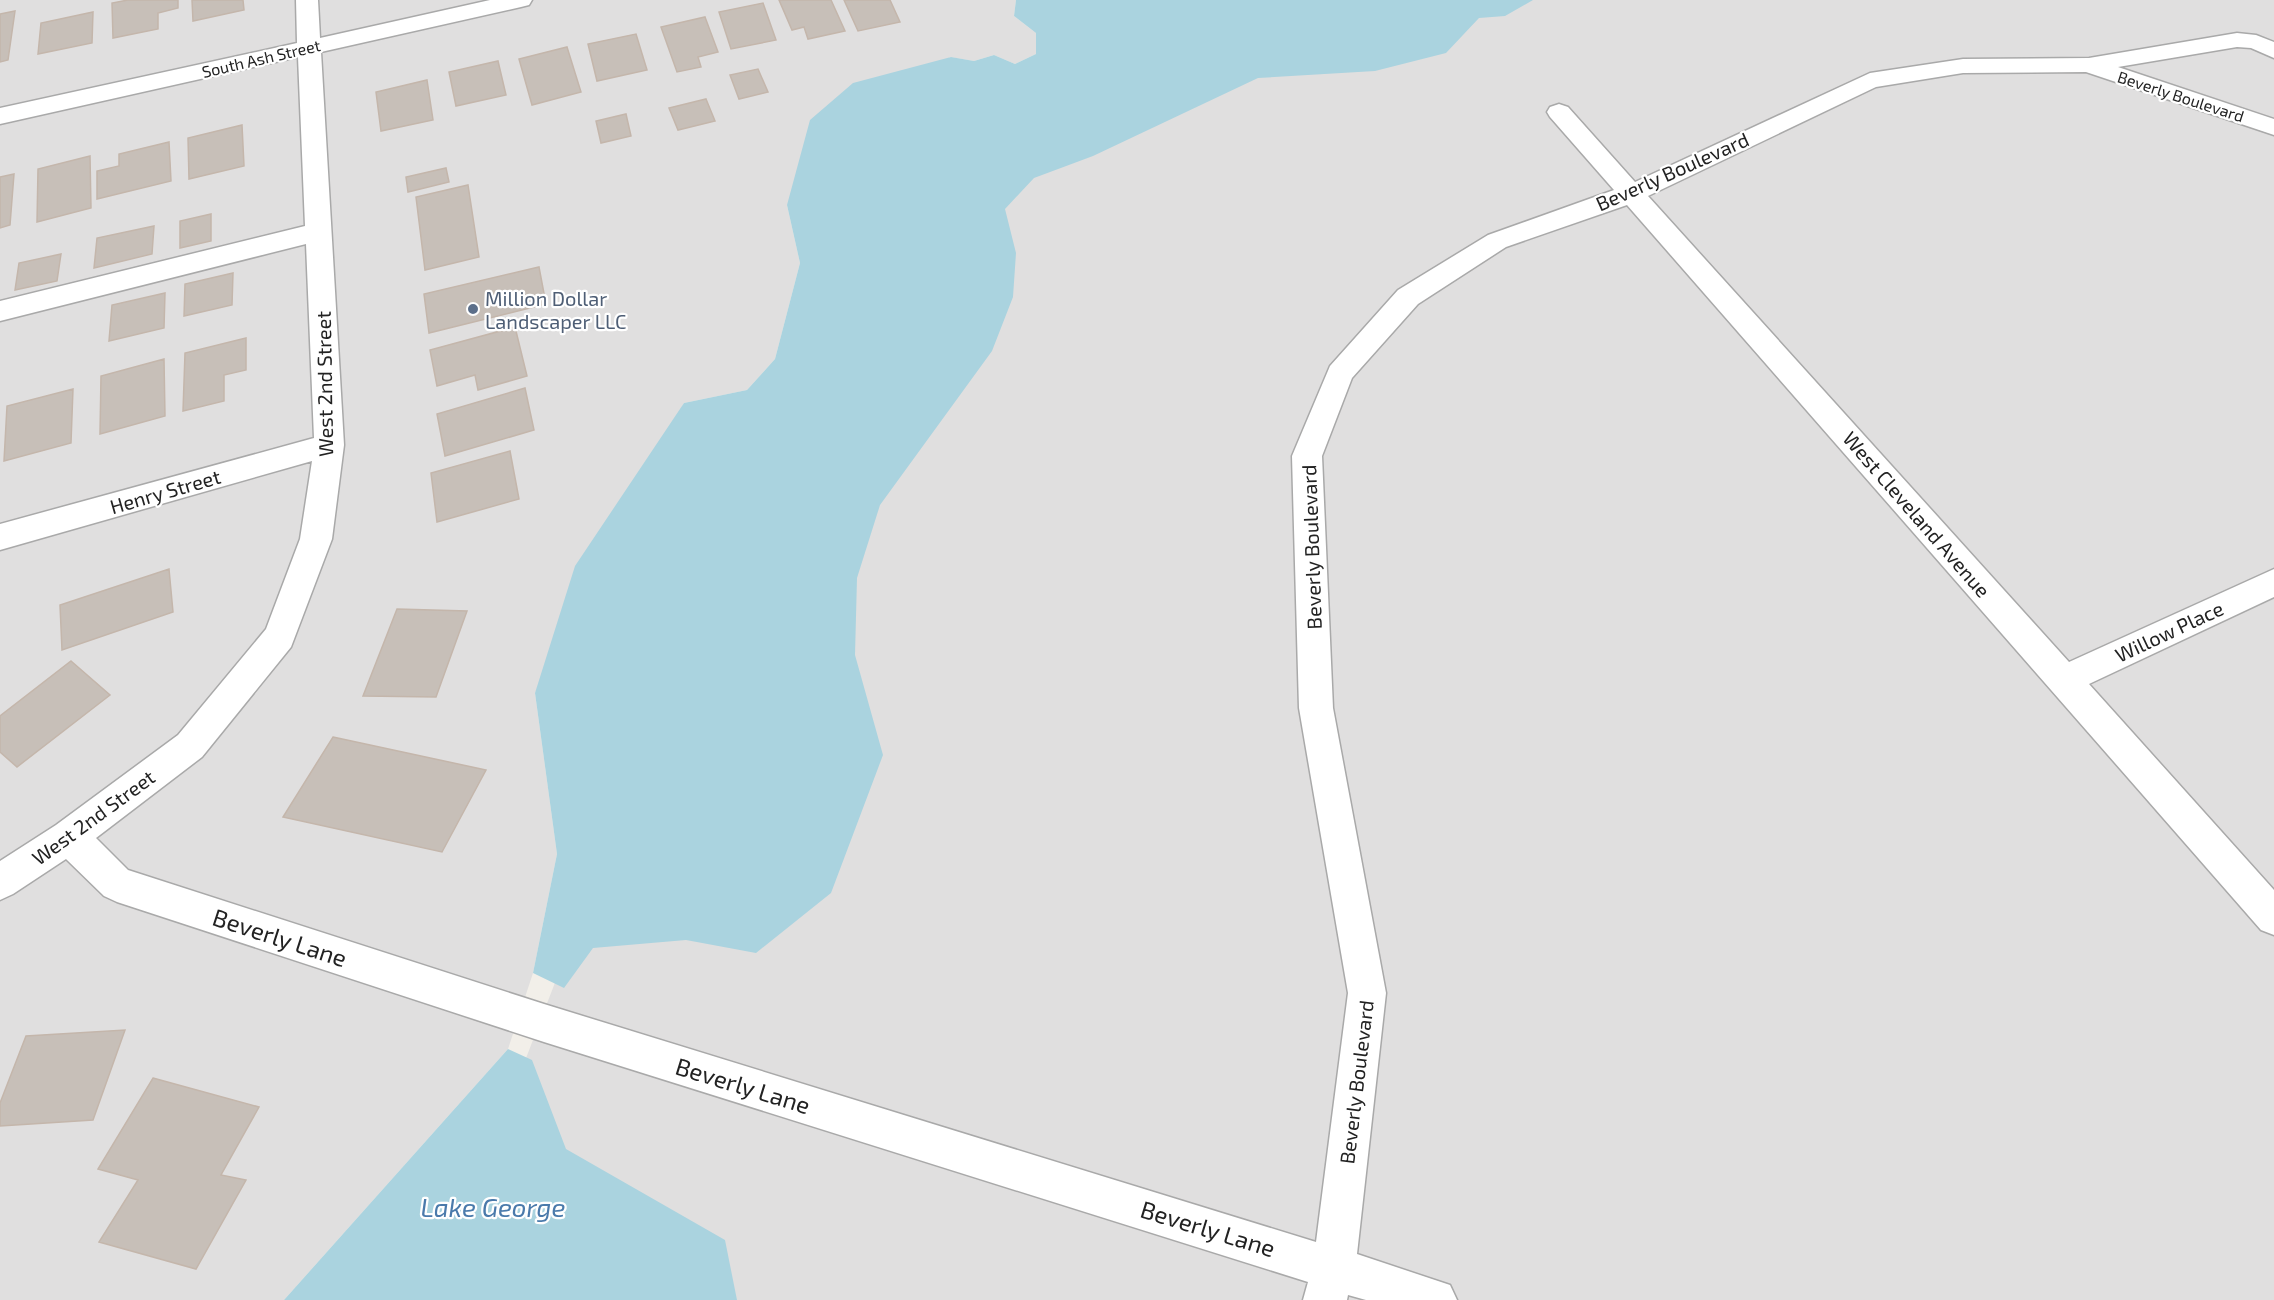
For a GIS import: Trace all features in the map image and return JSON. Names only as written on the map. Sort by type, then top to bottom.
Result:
[{"type":"street","name":"West 2nd Street","points":[[0,882],[69,837],[190,746],[279,637],[316,538],[329,445],[307,0]]},
{"type":"street","name":"South Ash Street","points":[[0,116],[521,0]]},
{"type":"street","name":"Beverly Boulevard","points":[[1329,1283],[1367,993],[1316,708],[1307,456],[1340,373],[1408,297],[1497,241],[1633,193],[1870,80],[1963,66],[2088,65],[2236,40],[2256,42],[2274,51]]},
{"type":"street","name":"Beverly Boulevard","points":[[2088,65],[2274,127]]},
{"type":"street","name":"West Cleveland Avenue","points":[[1559,112],[2274,917]]},
{"type":"street","points":[[0,311],[319,232]]},
{"type":"street","name":"Henry Street","points":[[0,537],[329,445]]},
{"type":"street","name":"Willow Place","points":[[2064,681],[2274,582]]},
{"type":"street","name":"Beverly Lane","points":[[69,837],[117,884],[1329,1283],[1435,1300]]},
{"type":"shaded area","points":[[0,0],[1016,0],[1014,16],[1036,33],[1036,54],[1015,64],[994,55],[974,61],[950,57],[787,205],[800,263],[775,359],[747,390],[684,403],[535,693],[557,854],[533,973],[508,1049],[284,1300],[0,1300]]},
{"type":"shaded area","points":[[1448,0],[2274,0],[2274,1300],[628,1300],[518,1079],[594,881],[986,166]]},
{"type":"water","points":[[1016,0],[1533,0],[1505,16],[1479,18],[1446,53],[1375,71],[1258,78],[1093,156],[1034,178],[1005,209],[1016,253],[1013,297],[992,351],[880,505],[857,578],[855,655],[883,755],[831,893],[756,953],[686,940],[593,948],[564,988],[533,973],[557,854],[535,693],[575,566],[684,403],[747,390],[775,359],[800,263],[787,205],[810,120],[853,83],[951,57],[974,61],[994,55],[1015,64],[1036,54],[1036,33],[1014,16]]},
{"type":"water","name":"Lake George","points":[[508,1049],[532,1060],[566,1149],[725,1240],[737,1300],[284,1300]]},
{"type":"building","points":[[128,0],[178,0],[178,8],[158,13],[158,29],[113,38],[112,3]]},
{"type":"building","points":[[192,0],[243,0],[244,10],[193,21]]},
{"type":"building","points":[[779,0],[831,0],[845,31],[808,39],[804,27],[792,30]]},
{"type":"building","points":[[844,0],[890,0],[900,22],[858,31]]},
{"type":"building","points":[[763,3],[776,40],[731,49],[719,12]]},
{"type":"building","points":[[15,11],[8,60],[0,62],[0,14]]},
{"type":"building","points":[[93,12],[92,43],[38,54],[41,23]]},
{"type":"building","points":[[705,17],[718,52],[698,57],[701,67],[677,72],[661,27]]},
{"type":"building","points":[[636,34],[647,70],[597,81],[588,44]]},
{"type":"building","points":[[567,47],[581,92],[532,105],[519,59]]},
{"type":"building","points":[[498,61],[506,95],[456,106],[449,72]]},
{"type":"building","points":[[758,69],[768,92],[739,99],[730,75]]},
{"type":"building","points":[[427,80],[433,120],[381,131],[376,92]]},
{"type":"building","points":[[706,99],[715,121],[678,130],[669,108]]},
{"type":"building","points":[[626,114],[631,136],[601,143],[596,121]]},
{"type":"building","points":[[242,125],[244,166],[189,179],[188,138]]},
{"type":"building","points":[[169,142],[171,181],[97,199],[97,171],[119,166],[119,154]]},
{"type":"building","points":[[90,156],[91,208],[37,222],[38,169]]},
{"type":"building","points":[[446,168],[449,182],[408,192],[406,177]]},
{"type":"building","points":[[14,174],[10,225],[0,228],[0,177]]},
{"type":"building","points":[[468,185],[479,257],[425,270],[416,197]]},
{"type":"building","points":[[211,214],[211,241],[180,248],[180,221]]},
{"type":"building","points":[[154,226],[152,254],[94,268],[97,238]]},
{"type":"building","points":[[61,254],[57,281],[15,290],[19,263]]},
{"type":"building","points":[[539,267],[546,304],[429,333],[424,294]]},
{"type":"building","points":[[233,273],[232,305],[184,316],[185,284]]},
{"type":"building","points":[[165,293],[164,328],[109,341],[112,305]]},
{"type":"building","points":[[515,327],[527,376],[478,390],[475,375],[437,386],[430,350]]},
{"type":"building","points":[[246,338],[246,370],[224,375],[224,401],[183,411],[185,353]]},
{"type":"building","points":[[164,359],[165,416],[100,434],[101,376]]},
{"type":"building","points":[[525,388],[534,430],[445,456],[437,414]]},
{"type":"building","points":[[73,389],[71,443],[4,461],[7,406]]},
{"type":"building","points":[[510,451],[519,499],[437,522],[431,473]]},
{"type":"building","points":[[169,569],[173,612],[62,650],[60,605]]},
{"type":"building","points":[[397,609],[467,611],[436,697],[363,696]]},
{"type":"building","points":[[71,661],[110,695],[17,767],[0,752],[0,716]]},
{"type":"building","points":[[333,737],[486,770],[442,852],[283,817]]},
{"type":"building","points":[[125,1030],[93,1120],[0,1126],[0,1103],[26,1036]]},
{"type":"building","points":[[153,1078],[259,1107],[221,1175],[246,1180],[196,1269],[99,1242],[138,1180],[98,1169]]},
{"type":"place","name":"Million Dollar Landscaper LLC","points":[[473,309]]}]
